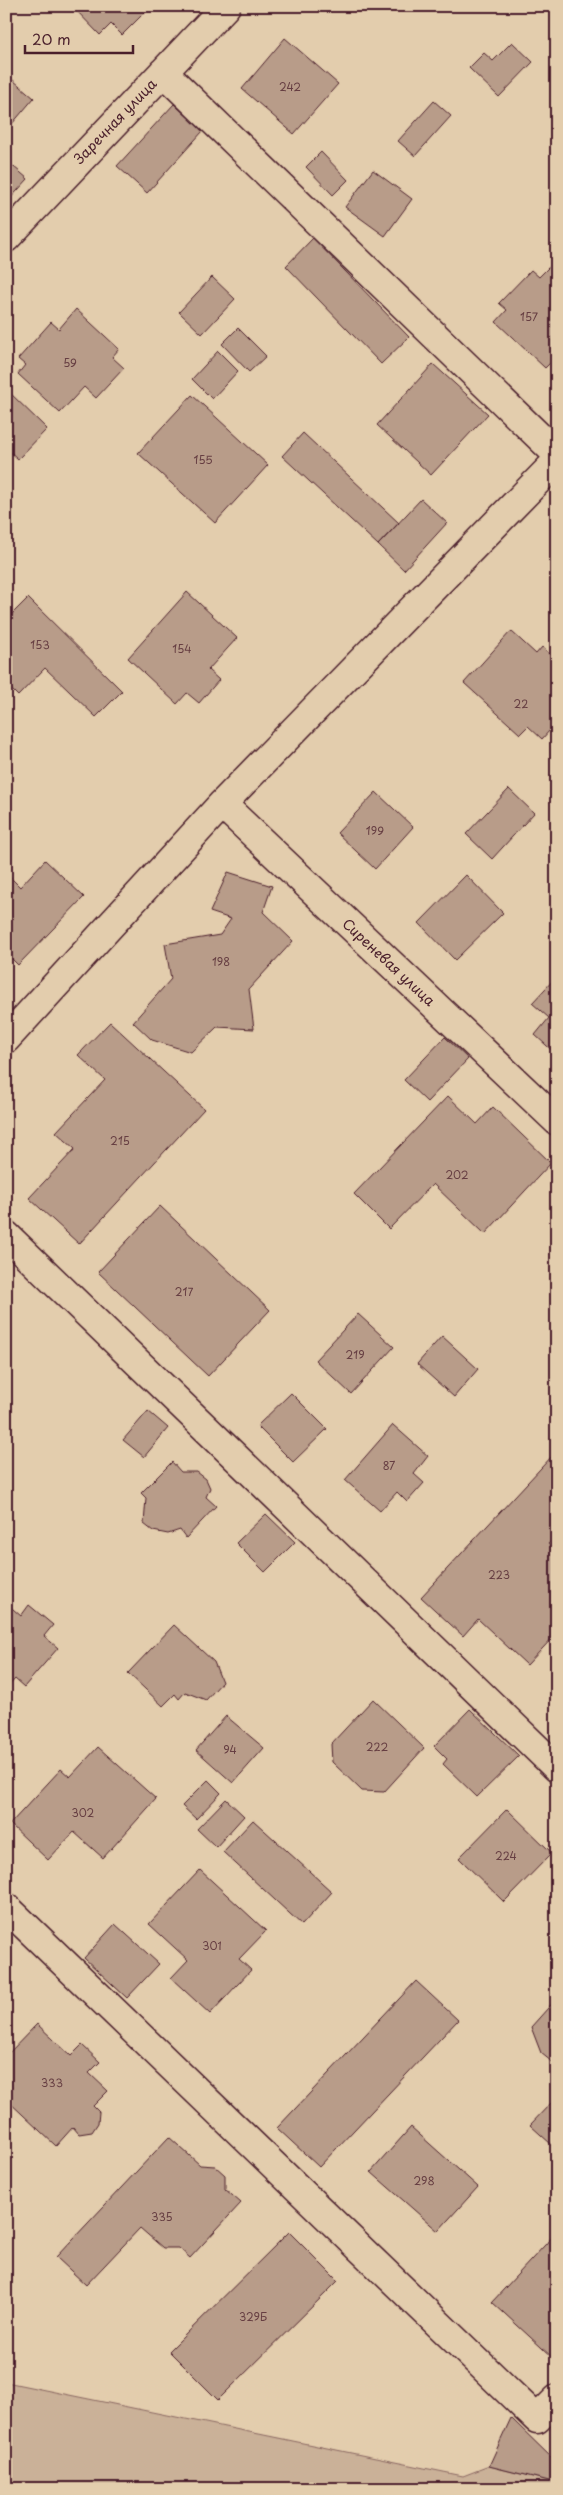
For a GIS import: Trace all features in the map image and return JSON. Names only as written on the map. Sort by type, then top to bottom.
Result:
[{"type":"street","name":"Заречная улица","points":[[6,238],[226,6]]},
{"type":"street","points":[[163,72],[557,454]]},
{"type":"street","points":[[6,1039],[222,804],[557,461]]},
{"type":"street","name":"Сиреневая улица","points":[[222,804],[557,1120]]},
{"type":"street","points":[[6,1235],[557,1768]]},
{"type":"street","points":[[6,1907],[537,2418],[557,2399]]},
{"type":"shaded area","points":[[6,2382],[463,2476],[489,2466],[557,2483],[557,2489],[6,2489]]},
{"type":"building","points":[[72,6],[151,6],[122,35],[111,24],[100,35]]},
{"type":"building","points":[[285,38],[338,84],[294,134],[242,89]]},
{"type":"building","points":[[512,42],[533,62],[499,97],[469,68],[484,53],[493,61]]},
{"type":"building","points":[[6,74],[34,98],[6,131]]},
{"type":"building","points":[[434,101],[451,116],[415,156],[398,141]]},
{"type":"building","points":[[174,104],[203,131],[147,193],[117,166]]},
{"type":"building","points":[[321,152],[348,180],[333,195],[306,167]]},
{"type":"building","points":[[6,160],[28,179],[7,202],[6,201]]},
{"type":"building","points":[[373,170],[412,199],[385,236],[345,207]]},
{"type":"building","points":[[313,238],[409,337],[381,364],[286,266]]},
{"type":"building","points":[[557,259],[557,356],[545,368],[496,322],[507,310],[499,303],[531,270],[539,277]]},
{"type":"building","points":[[212,277],[235,299],[202,334],[179,312]]},
{"type":"building","points":[[76,309],[119,349],[112,357],[124,368],[96,398],[84,387],[60,413],[18,374],[25,365],[18,359],[51,322],[59,329]]},
{"type":"building","points":[[238,328],[266,356],[249,372],[222,344]]},
{"type":"building","points":[[218,351],[238,371],[212,399],[192,379]]},
{"type":"building","points":[[433,364],[488,414],[431,475],[377,425]]},
{"type":"building","points":[[6,389],[47,429],[18,459],[6,448]]},
{"type":"building","points":[[192,395],[268,465],[215,523],[138,453]]},
{"type":"building","points":[[303,433],[399,523],[378,545],[282,456]]},
{"type":"building","points":[[421,499],[447,523],[404,570],[378,545]]},
{"type":"building","points":[[187,592],[237,638],[208,670],[219,680],[199,703],[187,693],[177,704],[128,658]]},
{"type":"building","points":[[28,598],[122,691],[96,717],[45,668],[18,696],[11,689],[6,694],[6,620]]},
{"type":"building","points":[[511,631],[536,654],[542,647],[557,660],[557,722],[542,739],[528,726],[520,734],[464,683]]},
{"type":"building","points":[[509,789],[534,813],[492,859],[466,834]]},
{"type":"building","points":[[376,792],[413,827],[375,869],[337,833]]},
{"type":"building","points":[[45,860],[84,897],[18,965],[6,953],[6,873],[20,887]]},
{"type":"building","points":[[228,872],[272,886],[263,912],[293,941],[249,989],[254,1029],[217,1027],[191,1052],[152,1040],[133,1022],[171,979],[165,944],[220,935],[231,919],[210,912]]},
{"type":"building","points":[[466,875],[503,913],[455,960],[419,923]]},
{"type":"building","points":[[557,976],[557,1055],[535,1035],[549,1018],[532,1003]]},
{"type":"building","points":[[110,1022],[204,1109],[79,1244],[29,1198],[75,1149],[56,1132],[105,1080],[78,1055]]},
{"type":"building","points":[[445,1037],[468,1059],[427,1102],[404,1080]]},
{"type":"building","points":[[448,1096],[477,1124],[493,1107],[551,1163],[485,1234],[433,1184],[389,1229],[354,1194]]},
{"type":"building","points":[[160,1206],[270,1310],[208,1376],[98,1272]]},
{"type":"building","points":[[358,1314],[394,1347],[351,1394],[315,1360]]},
{"type":"building","points":[[442,1336],[478,1369],[454,1397],[417,1364]]},
{"type":"building","points":[[291,1393],[327,1429],[293,1462],[257,1426]]},
{"type":"building","points":[[148,1411],[168,1428],[144,1457],[123,1440]]},
{"type":"building","points":[[393,1425],[428,1456],[414,1474],[424,1483],[407,1502],[397,1492],[380,1511],[345,1480]]},
{"type":"building","points":[[554,1454],[557,1457],[557,1535],[548,1544],[557,1552],[557,1633],[527,1665],[478,1619],[463,1636],[421,1597]]},
{"type":"building","points":[[172,1462],[181,1472],[197,1472],[206,1479],[210,1488],[206,1497],[216,1506],[186,1538],[180,1530],[168,1534],[153,1531],[144,1524],[146,1498],[141,1493]]},
{"type":"building","points":[[266,1514],[295,1542],[265,1572],[236,1543]]},
{"type":"building","points":[[6,1603],[21,1616],[29,1605],[53,1625],[44,1636],[58,1648],[24,1687],[15,1679],[6,1689]]},
{"type":"building","points":[[174,1625],[214,1662],[222,1682],[206,1700],[185,1692],[179,1699],[175,1694],[163,1706],[128,1673]]},
{"type":"building","points":[[373,1699],[424,1748],[384,1792],[362,1791],[332,1762],[331,1744]]},
{"type":"building","points":[[470,1709],[519,1756],[477,1797],[443,1764],[447,1759],[434,1746]]},
{"type":"building","points":[[226,1716],[264,1748],[233,1783],[196,1750]]},
{"type":"building","points":[[98,1747],[156,1799],[103,1858],[74,1832],[48,1860],[10,1824],[61,1769],[70,1777]]},
{"type":"building","points":[[208,1780],[221,1793],[196,1819],[182,1806]]},
{"type":"building","points":[[226,1799],[244,1816],[216,1847],[197,1829]]},
{"type":"building","points":[[507,1809],[552,1853],[504,1902],[459,1858]]},
{"type":"building","points":[[253,1820],[332,1892],[302,1925],[223,1852]]},
{"type":"building","points":[[200,1870],[266,1931],[239,1959],[251,1970],[210,2014],[171,1978],[188,1960],[149,1924]]},
{"type":"building","points":[[115,1924],[159,1964],[127,1998],[84,1958]]},
{"type":"building","points":[[416,1981],[458,2020],[319,2167],[277,2128]]},
{"type":"building","points":[[557,1998],[557,2066],[541,2053],[531,2027]]},
{"type":"building","points":[[37,2024],[71,2056],[82,2045],[100,2062],[89,2073],[108,2091],[93,2106],[99,2112],[98,2123],[92,2132],[79,2134],[73,2127],[56,2146],[6,2099],[6,2056]]},
{"type":"building","points":[[551,2103],[557,2108],[557,2138],[551,2144],[530,2125]]},
{"type":"building","points":[[411,2127],[478,2187],[438,2231],[371,2172]]},
{"type":"building","points":[[169,2137],[200,2165],[215,2166],[225,2175],[225,2189],[241,2203],[190,2258],[179,2248],[163,2248],[140,2228],[86,2285],[56,2257]]},
{"type":"building","points":[[289,2232],[338,2281],[218,2400],[169,2351]]},
{"type":"building","points":[[557,2232],[557,2356],[554,2359],[492,2302]]},
{"type":"building","points":[[511,2418],[557,2463],[557,2483],[489,2466]]}]
